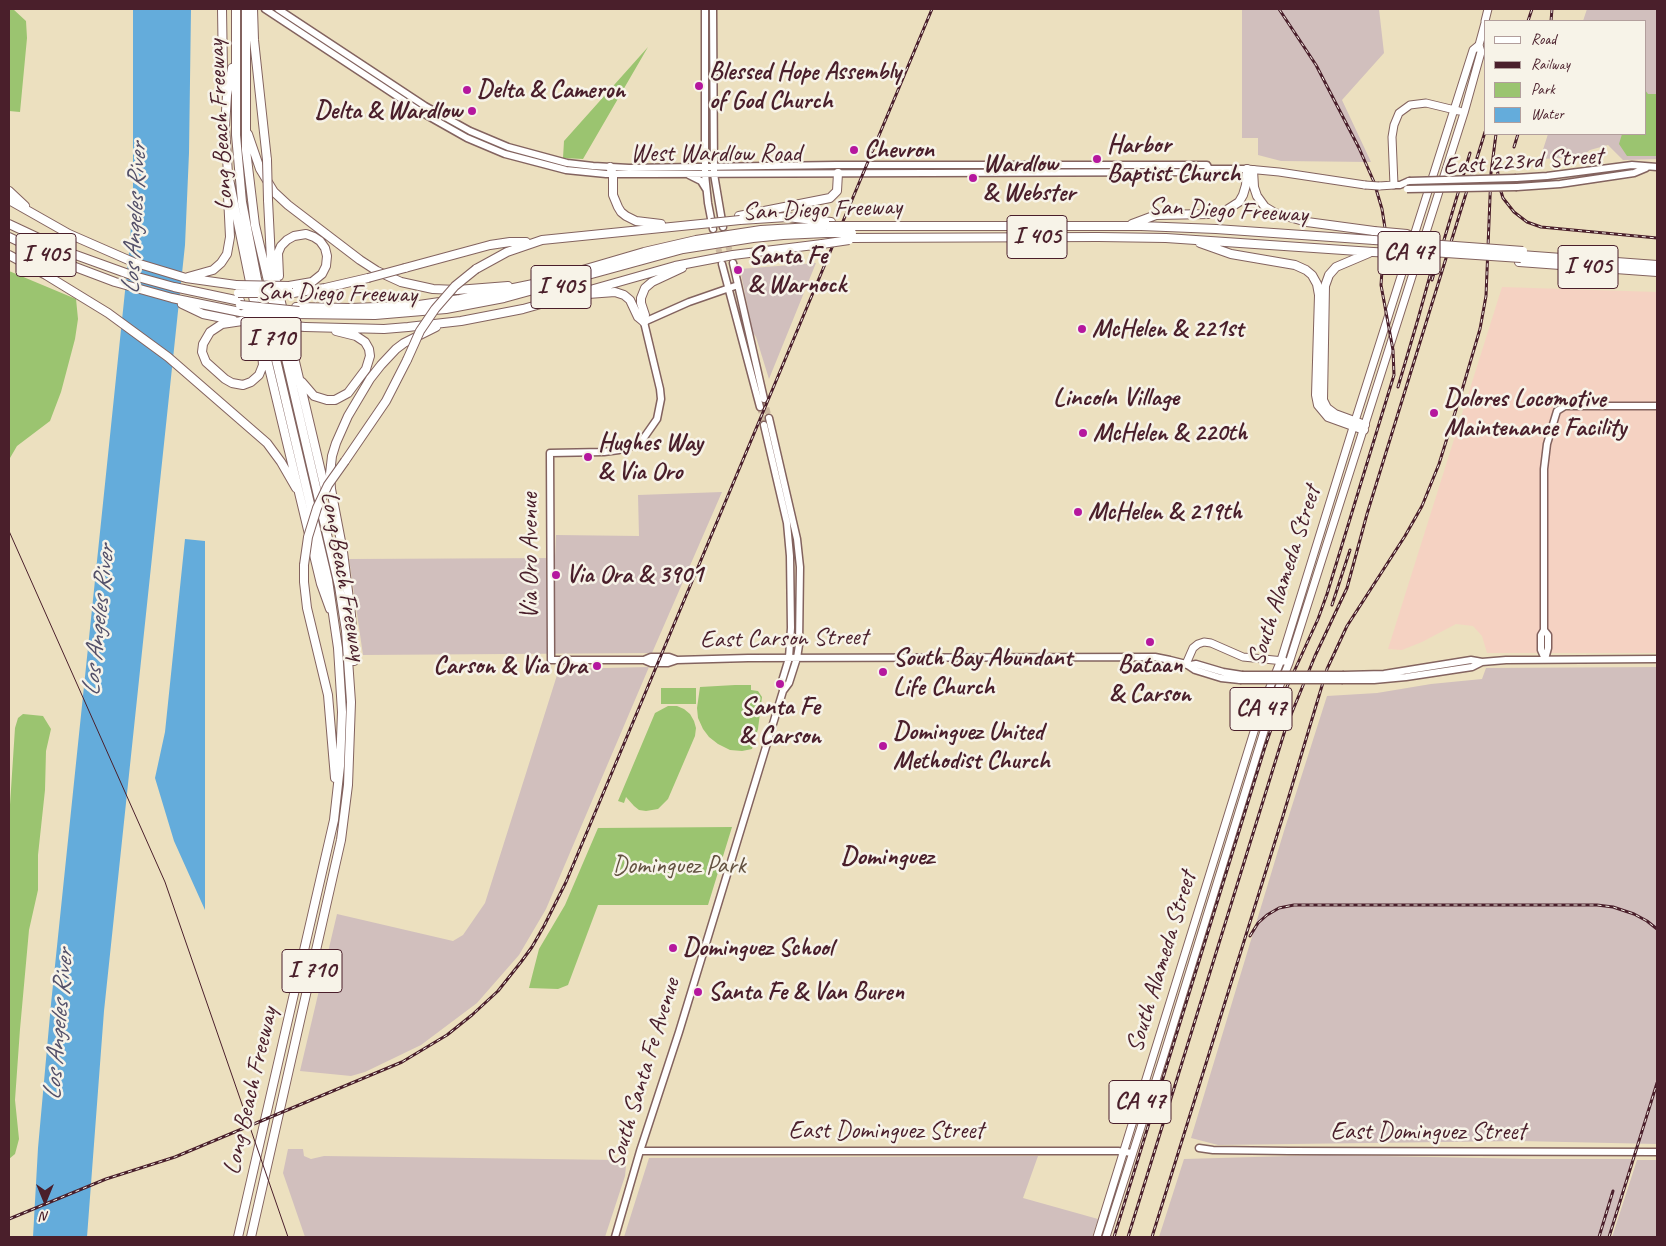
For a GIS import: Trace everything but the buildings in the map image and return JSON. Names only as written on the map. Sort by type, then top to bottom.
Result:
[{"type":"highway","points":[[222,9],[223,73],[227,95]]},
{"type":"highway","name":"Long Beach Freeway","points":[[236,9],[238,160],[245,223],[324,562],[336,626],[342,712],[340,766],[334,820],[238,1237]]},
{"type":"highway","name":"Long Beach Freeway","points":[[246,9],[246,150],[250,192],[260,251],[339,586],[347,639],[351,702],[348,785],[337,864],[251,1237]]},
{"type":"highway","points":[[254,9],[254,40],[267,160],[270,248],[298,376],[344,563]]},
{"type":"highway","points":[[186,278],[208,272],[216,267],[224,258],[230,243],[228,174],[225,145],[227,95],[236,49]]},
{"type":"highway","points":[[246,130],[260,170],[274,192],[288,205],[377,271],[401,282],[423,288],[444,290],[470,290],[538,282]]},
{"type":"highway","points":[[1128,226],[1156,215],[1214,214],[1225,211],[1239,202],[1250,169]]},
{"type":"highway","points":[[1250,169],[1257,196],[1262,204],[1271,211],[1285,217],[1307,222],[1407,234],[1430,245]]},
{"type":"highway","points":[[611,171],[614,198],[618,208],[626,216],[642,223],[686,225]]},
{"type":"highway","points":[[291,289],[325,288],[510,242],[533,242],[696,224],[712,226],[739,218],[830,198],[838,191],[838,173]]},
{"type":"highway","points":[[228,174],[259,326],[321,584],[336,626]]},
{"type":"highway","points":[[9,191],[34,214]]},
{"type":"highway","points":[[9,200],[82,240],[134,262],[206,282],[241,301],[291,289],[312,282],[319,277],[325,271],[327,261],[325,248],[320,241],[310,235],[294,236],[287,240],[280,248],[278,262],[280,298]]},
{"type":"highway","points":[[9,218],[31,236]]},
{"type":"highway","points":[[739,218],[787,218],[827,232]]},
{"type":"highway","name":"San Diego Freeway","points":[[9,224],[115,282],[172,298],[241,301],[296,312],[419,305],[474,297],[538,282],[644,252],[696,240],[762,230],[852,232],[868,238],[1098,237],[1191,239],[1350,250],[1373,246],[1430,245],[1657,272]]},
{"type":"highway","name":"San Diego Freeway","points":[[852,232],[868,226],[1141,226],[1356,239],[1393,253],[1401,250],[1521,257],[1657,260]]},
{"type":"highway","points":[[852,232],[1129,230],[1141,226]]},
{"type":"highway","points":[[9,230],[83,264]]},
{"type":"highway","points":[[172,298],[203,314],[242,321],[305,326],[384,328],[441,324],[517,310],[657,271],[827,232],[1151,233],[1166,234],[1179,239]]},
{"type":"highway","name":"San Diego Freeway","points":[[9,237],[62,262],[83,264],[148,281],[205,300],[219,297],[296,312],[371,319],[458,311],[520,299],[661,259],[698,251],[827,232]]},
{"type":"highway","points":[[1191,239],[1231,254],[1295,265],[1312,275],[1317,284],[1319,295],[1317,401],[1320,409],[1328,417],[1364,427]]},
{"type":"highway","points":[[337,802],[328,695],[307,608],[304,582],[308,537],[317,508],[328,485],[386,401],[420,332],[435,309],[455,286],[476,269],[496,257],[533,242]]},
{"type":"highway","points":[[1354,424],[1330,412],[1325,406],[1323,396],[1325,286],[1329,274],[1336,266],[1373,246],[1657,266]]},
{"type":"highway","points":[[9,255],[108,313],[202,385],[267,443],[299,491]]},
{"type":"highway","points":[[644,322],[645,315],[641,298],[645,288],[652,282],[693,262]]},
{"type":"highway","points":[[573,295],[615,292],[624,295],[630,300],[638,317],[644,322]]},
{"type":"highway","points":[[242,321],[222,324],[214,328],[205,339],[202,348],[209,366],[225,379],[237,384],[243,385],[255,380],[262,371],[263,360],[259,326]]},
{"type":"highway","points":[[351,702],[355,689],[353,646],[344,563],[330,474],[332,456],[340,431],[358,398],[388,357],[410,339],[441,324]]},
{"type":"highway","points":[[298,376],[314,396],[323,400],[335,400],[344,396],[354,386],[366,370],[369,361],[370,352],[367,346],[356,336],[305,326]]},
{"type":"main road","name":"West Wardlow Road","points":[[265,9],[421,112],[467,138],[505,154],[566,170],[714,174],[1205,172],[1210,169],[1207,165],[706,166],[611,171],[544,158],[508,147],[470,131],[425,106],[278,9]]},
{"type":"main road","points":[[705,9],[705,174],[712,226]]},
{"type":"main road","points":[[713,9],[714,174],[723,227]]},
{"type":"main road","name":"South Alameda Street","points":[[1097,1237],[1261,709],[1281,660],[1473,50],[1479,45],[1484,26]]},
{"type":"main road","name":"South Alameda Street","points":[[1106,1237],[1272,702],[1290,663],[1464,113],[1482,52],[1479,45]]},
{"type":"main road","points":[[1397,185],[1392,137],[1399,113],[1410,105],[1426,103],[1464,113]]},
{"type":"main road","name":"East 223rd Street","points":[[1210,169],[1250,169],[1379,186],[1397,185],[1409,181],[1516,178],[1632,165],[1657,167]]},
{"type":"main road","name":"East 223rd Street","points":[[1397,185],[1407,189],[1517,187],[1560,184],[1634,173],[1648,167]]},
{"type":"main road","points":[[688,174],[701,181],[707,192]]},
{"type":"main road","points":[[733,263],[764,399]]},
{"type":"main road","points":[[722,264],[760,407]]},
{"type":"main road","points":[[644,322],[689,302],[738,285]]},
{"type":"main road","name":"Via Oro Avenue","points":[[551,660],[550,453],[619,450],[632,446],[651,430],[657,419],[661,400],[644,322]]},
{"type":"main road","points":[[1545,659],[1541,650],[1541,635],[1544,630],[1544,469],[1547,444],[1557,411],[1565,406],[1657,406]]},
{"type":"main road","name":"South Santa Fe Avenue","points":[[615,1237],[783,691],[789,683],[797,658],[800,627],[800,559],[768,418]]},
{"type":"main road","name":"South Santa Fe Avenue","points":[[764,425],[788,529],[792,602],[788,658],[782,681],[783,691]]},
{"type":"main road","points":[[1188,665],[1193,648],[1204,642],[1243,658],[1281,660],[1290,663]]},
{"type":"main road","name":"East Carson Street","points":[[551,660],[644,660],[651,657],[669,657],[676,660],[788,658],[1155,658],[1188,665],[1196,664],[1241,677],[1343,678],[1384,674],[1471,660],[1482,662],[1545,659],[1657,659]]},
{"type":"main road","name":"East Dominguez Street","points":[[1199,1148],[1213,1150],[1289,1151],[1657,1152]]},
{"type":"main road","name":"East Dominguez Street","points":[[640,1151],[1124,1151],[1132,1154]]},
{"type":"shaded area","points":[[1242,9],[1379,9],[1384,53],[1342,100],[1371,162],[1281,161],[1258,155],[1258,138],[1242,138]]},
{"type":"shaded area","points":[[1587,9],[1657,9],[1657,159],[1623,160],[1608,145],[1590,150],[1581,157],[1540,159],[1548,135],[1646,135],[1646,20],[1583,20]]},
{"type":"shaded area","points":[[816,263],[769,379],[756,337],[753,333],[740,269]]},
{"type":"shaded area","points":[[1502,287],[1657,292],[1657,653],[1487,653],[1482,636],[1473,626],[1456,624],[1402,650],[1388,649]]},
{"type":"shaded area","points":[[722,492],[652,653],[363,655],[349,559],[555,558],[556,535],[639,536],[638,495]]},
{"type":"shaded area","points":[[649,667],[546,909],[519,955],[477,1003],[421,1045],[365,1072],[351,1076],[300,1071],[337,914],[453,941],[463,935],[485,903],[558,672],[561,669]]},
{"type":"shaded area","points":[[1657,667],[1657,1144],[1519,1141],[1218,1145],[1191,1138],[1327,696],[1377,693],[1431,684],[1482,679],[1486,668]]},
{"type":"shaded area","points":[[288,1149],[303,1149],[304,1156],[311,1159],[324,1156],[619,1160],[625,1163],[626,1166],[625,1176],[605,1237],[305,1237],[283,1173]]},
{"type":"shaded area","points":[[1326,1155],[1633,1159],[1609,1237],[1159,1237],[1184,1159]]},
{"type":"shaded area","points":[[1038,1156],[1023,1198],[1098,1219],[1092,1237],[624,1237],[649,1158]]},
{"type":"shaded area","points":[[1637,1160],[1657,1160],[1657,1237],[1612,1237]]},
{"type":"green space","points":[[9,9],[13,9],[26,21],[27,38],[20,112],[9,111]]},
{"type":"green space","points":[[648,47],[583,159],[563,158],[564,141]]},
{"type":"green space","points":[[1646,91],[1648,94],[1657,94],[1657,156],[1627,156],[1619,144],[1622,135],[1646,135]]},
{"type":"green space","points":[[9,271],[76,299],[78,319],[75,339],[61,392],[50,421],[17,446],[10,458],[9,458]]},
{"type":"green space","points":[[751,685],[751,690],[758,691],[762,697],[758,729],[752,749],[742,751],[730,750],[718,744],[709,737],[698,718],[697,708],[700,687]]},
{"type":"green space","points":[[661,688],[696,688],[696,704],[661,704]]},
{"type":"green space","points":[[668,706],[677,706],[690,714],[696,728],[695,736],[668,799],[658,809],[639,810],[626,797],[624,803],[618,801],[655,713]]},
{"type":"green space","points":[[23,714],[43,716],[51,729],[46,751],[45,790],[38,855],[38,890],[29,930],[20,1029],[15,1100],[19,1139],[15,1154],[9,1159],[9,820],[15,728],[18,718]]},
{"type":"green space","name":"Dominguez Park","points":[[732,827],[708,905],[598,905],[568,985],[558,989],[529,988],[539,949],[565,905],[598,828]]},
{"type":"water","name":"Los Angeles River","points":[[133,9],[191,9],[189,153],[185,245],[104,1011],[87,1237],[33,1237],[38,1148],[51,1004],[130,243],[133,188]]},
{"type":"water","points":[[185,539],[205,541],[205,910],[174,841],[155,778],[165,732]]},
{"type":"tunnel","points":[[723,227],[732,259]]},
{"type":"tunnel","points":[[716,240],[722,262]]},
{"type":"tunnel","points":[[764,399],[769,418]]},
{"type":"tunnel","points":[[760,407],[764,425]]},
{"type":"tram line","points":[[9,531],[165,882],[288,1237]]},
{"type":"railway","points":[[9,1219],[106,1179],[175,1157],[402,1062],[447,1035],[472,1015],[498,991],[521,962],[544,926],[566,882],[932,9]]},
{"type":"railway","points":[[1114,1237],[1265,747],[1281,700],[1318,619],[1327,594],[1394,375],[1393,350],[1381,285],[1385,228],[1382,209],[1374,182],[1359,148],[1316,65],[1279,9]]},
{"type":"railway","points":[[1528,20],[1532,9]]},
{"type":"railway","points":[[1551,20],[1552,9]]},
{"type":"railway","points":[[1128,1237],[1286,727],[1315,656],[1347,588],[1367,514],[1484,135]]},
{"type":"railway","points":[[1152,1237],[1327,669],[1347,626],[1422,506],[1439,464],[1480,329],[1486,296],[1491,173],[1496,135]]},
{"type":"railway","points":[[1514,147],[1518,135]]},
{"type":"railway","points":[[1432,280],[1470,153]]},
{"type":"railway","points":[[1497,165],[1499,185],[1503,198],[1514,212],[1527,222],[1541,227],[1657,238]]},
{"type":"railway","points":[[1398,387],[1431,272]]},
{"type":"railway","points":[[1332,605],[1350,550]]},
{"type":"railway","points":[[1250,936],[1258,923],[1267,915],[1279,908],[1294,905],[1597,905],[1613,907],[1634,914],[1657,929]]},
{"type":"railway","points":[[1609,1237],[1657,1083]]},
{"type":"railway","points":[[1599,1237],[1613,1191]]},
{"type":"place","name":"Blessed Hope Assembly of God Church","points":[[699,86]]},
{"type":"place","name":"Delta & Cameron","points":[[467,90]]},
{"type":"place","name":"Delta & Wardlow","points":[[472,111]]},
{"type":"place","name":"Chevron","points":[[854,150]]},
{"type":"place","name":"Harbor Baptist Church","points":[[1097,159]]},
{"type":"place","name":"Wardlow & Webster","points":[[973,178]]},
{"type":"place","name":"Santa Fe & Warnock","points":[[738,270]]},
{"type":"place","name":"McHelen & 221st","points":[[1082,329]]},
{"type":"place","name":"Dolores Locomotive Maintenance Facility","points":[[1434,413]]},
{"type":"place","name":"McHelen & 220th","points":[[1083,433]]},
{"type":"place","name":"Hughes Way & Via Oro","points":[[588,457]]},
{"type":"place","name":"McHelen & 219th","points":[[1078,512]]},
{"type":"place","name":"Via Ora & 3901","points":[[556,575]]},
{"type":"place","name":"Bataan & Carson","points":[[1150,642]]},
{"type":"place","name":"Carson & Via Ora","points":[[597,666]]},
{"type":"place","name":"South Bay Abundant Life Church","points":[[883,672]]},
{"type":"place","name":"Santa Fe & Carson","points":[[780,684]]},
{"type":"place","name":"Dominguez United Methodist Church","points":[[883,746]]},
{"type":"place","name":"Dominguez School","points":[[673,948]]},
{"type":"place","name":"Santa Fe & Van Buren","points":[[698,992]]},
{"type":"district","name":"Lincoln Village","points":[[1116,398]]},
{"type":"district","name":"Dominguez","points":[[887,857]]}]
